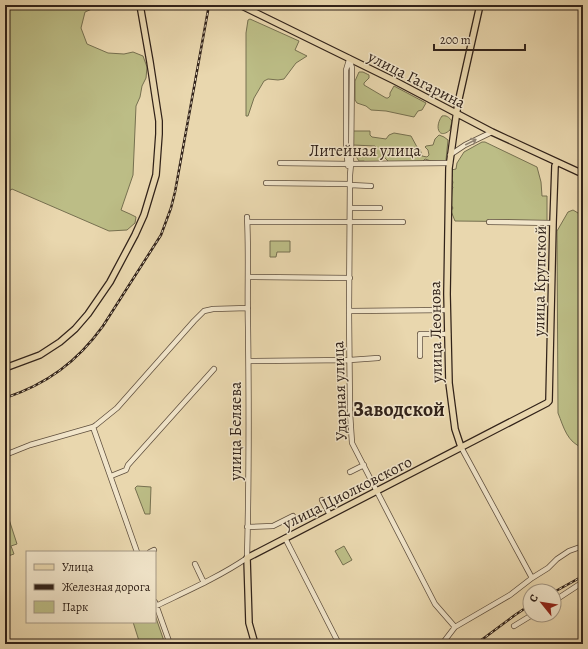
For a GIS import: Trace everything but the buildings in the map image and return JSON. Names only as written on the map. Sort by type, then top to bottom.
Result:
[{"type":"main road","points":[[5,368],[40,355],[60,342],[75,329],[88,314],[110,282],[144,215],[156,175],[159,121],[140,5]]},
{"type":"main road","name":"улица Гагарина","points":[[240,5],[396,81],[492,132],[583,174]]},
{"type":"main road","name":"улица Леонова","points":[[461,448],[455,429],[449,383],[447,242],[450,159],[456,113],[480,5]]},
{"type":"main road","name":"улица Крупской","points":[[549,401],[553,223],[555,166],[557,162]]},
{"type":"main road","name":"улица Циолковского","points":[[247,558],[549,401]]},
{"type":"main road","name":"улица Беляева","points":[[247,558],[249,623],[255,644]]},
{"type":"street","name":"Ударная улица","points":[[349,58],[349,66],[352,68],[349,164],[351,439],[354,448],[435,604],[455,627]]},
{"type":"street","points":[[450,159],[465,145],[492,132]]},
{"type":"street","name":"Литейная улица","points":[[280,163],[349,164],[450,159]]},
{"type":"street","points":[[266,183],[370,186]]},
{"type":"street","points":[[350,208],[380,208]]},
{"type":"street","name":"улица Беляева","points":[[247,558],[248,220],[350,221]]},
{"type":"street","points":[[350,221],[403,222]]},
{"type":"street","points":[[489,222],[553,223]]},
{"type":"street","points":[[248,277],[350,278]]},
{"type":"street","points":[[5,455],[54,437],[93,427],[117,408],[200,314],[213,309],[248,308]]},
{"type":"street","points":[[349,311],[447,310]]},
{"type":"street","points":[[420,356],[420,334],[448,334]]},
{"type":"street","points":[[248,361],[350,360],[378,358]]},
{"type":"street","points":[[111,476],[126,470],[128,465],[214,369]]},
{"type":"street","points":[[93,427],[138,551]]},
{"type":"street","name":"улица Леонова","points":[[461,448],[530,579]]},
{"type":"street","points":[[350,472],[364,465]]},
{"type":"street","points":[[322,500],[330,515]]},
{"type":"street","points":[[247,527],[273,526],[293,516]]},
{"type":"street","points":[[285,538],[339,644]]},
{"type":"street","points":[[442,644],[455,627],[510,595],[530,579],[548,568],[561,556],[569,551],[583,546]]},
{"type":"street","name":"улица Циолковского","points":[[156,604],[204,583],[247,558]]},
{"type":"street","points":[[195,564],[204,583]]},
{"type":"street","points":[[562,596],[583,582]]},
{"type":"street","points":[[156,604],[170,644]]},
{"type":"street","points":[[514,626],[522,621]]},
{"type":"green space","points":[[5,5],[101,5],[85,12],[81,28],[87,44],[108,53],[124,54],[133,52],[143,56],[147,67],[146,78],[136,106],[133,175],[121,210],[136,217],[135,223],[127,230],[109,231],[12,189],[5,194]]},
{"type":"green space","points":[[250,19],[299,41],[295,50],[307,56],[296,63],[284,79],[268,79],[264,81],[254,98],[248,116],[246,116],[246,33],[248,20]]},
{"type":"green space","points":[[359,72],[369,75],[369,78],[364,85],[386,98],[390,96],[394,86],[426,103],[422,110],[418,111],[414,117],[386,111],[371,110],[366,106],[357,103],[355,100],[355,81]]},
{"type":"green space","points":[[442,116],[450,118],[452,121],[450,130],[443,134],[438,128],[438,124]]},
{"type":"green space","points":[[352,131],[370,131],[370,135],[372,137],[386,139],[389,135],[394,133],[411,136],[417,147],[420,149],[422,156],[427,157],[429,155],[428,150],[425,147],[433,145],[435,139],[439,135],[448,140],[446,160],[431,161],[425,159],[422,162],[389,162],[383,156],[382,163],[367,163],[364,161],[359,161],[355,155],[352,154],[352,150],[358,148],[357,155],[359,156],[376,156],[376,147],[353,145]]},
{"type":"green space","points":[[482,142],[485,142],[537,167],[541,182],[542,196],[547,196],[547,222],[455,221],[451,211],[453,208],[451,205],[453,182],[451,179],[451,170],[456,169],[457,163],[464,152]]},
{"type":"green space","points":[[573,210],[583,216],[583,448],[573,442],[567,434],[558,413],[557,231],[568,212]]},
{"type":"green space","points":[[270,241],[290,241],[290,252],[277,252],[276,257],[270,257]]},
{"type":"green space","points":[[137,486],[151,487],[150,514],[145,514],[135,488]]},
{"type":"green space","points":[[5,507],[17,544],[11,546],[14,554],[5,557]]},
{"type":"green space","points":[[344,546],[352,560],[343,565],[335,551]]},
{"type":"green space","points":[[156,618],[165,644],[140,644],[133,623],[156,623]]},
{"type":"railway","points":[[5,398],[48,379],[72,361],[83,350],[103,326],[161,235],[175,192],[209,5]]},
{"type":"railway","points":[[562,588],[583,576]]},
{"type":"railway","points":[[476,644],[522,610]]},
{"type":"district","name":"Заводской","points":[[399,409]]}]
